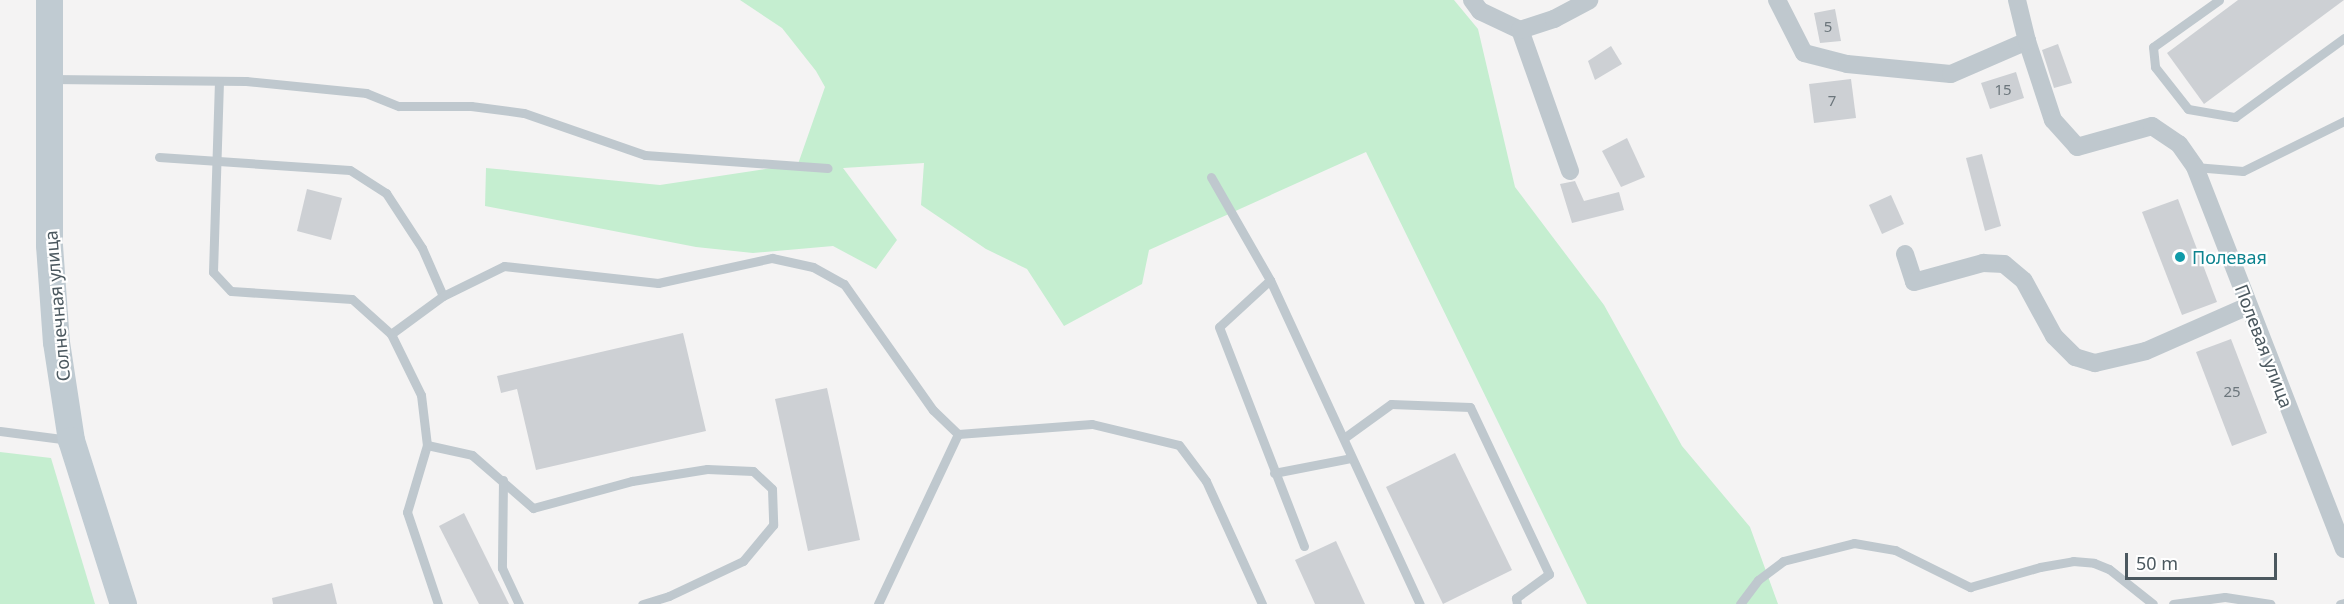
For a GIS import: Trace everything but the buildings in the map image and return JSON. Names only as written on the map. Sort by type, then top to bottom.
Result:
[{"type":"street","name":"Солнечная улица","points":[[49,0],[51,79],[49,245],[56,342],[71,440],[123,604]]},
{"type":"street","points":[[1472,0],[1480,11],[1520,30],[1554,19],[1589,0]]},
{"type":"street","points":[[1778,0],[1804,53],[1847,64],[1951,74],[2027,41],[2016,0]]},
{"type":"street","points":[[1520,30],[1570,171]]},
{"type":"street","name":"Полевая улица","points":[[2027,41],[2053,120],[2077,147],[2152,126],[2180,144],[2195,167],[2344,549]]},
{"type":"street","points":[[1905,254],[1914,282],[1983,263],[2004,264],[2024,281],[2054,336],[2075,357],[2095,363],[2146,351],[2248,306]]},
{"type":"lane","points":[[2219,0],[2153,47],[2155,67],[2188,109],[2235,117],[2344,38]]},
{"type":"lane","points":[[51,79],[219,81],[366,93],[399,106],[471,106],[524,113],[645,155],[828,168]]},
{"type":"lane","points":[[219,81],[213,272],[231,291],[352,299],[391,334],[421,395],[427,445],[407,512],[438,604]]},
{"type":"lane","points":[[2195,167],[2243,171],[2344,121]]},
{"type":"lane","points":[[159,157],[350,170],[386,193],[422,248],[443,296]]},
{"type":"lane","points":[[1211,177],[1270,280],[1420,604]]},
{"type":"lane","points":[[391,334],[443,296],[504,266],[658,283],[772,258],[813,267],[844,284],[933,410],[958,434],[1092,424],[1179,445],[1206,481],[1262,604]]},
{"type":"lane","points":[[1270,280],[1219,327],[1304,546]]},
{"type":"lane","points":[[1344,438],[1391,404],[1470,407],[1549,574],[1516,598],[1516,604]]},
{"type":"lane","points":[[0,431],[71,440]]},
{"type":"lane","points":[[878,604],[958,434]]},
{"type":"lane","points":[[427,445],[472,455],[533,508],[632,481],[707,469],[753,471],[772,489],[773,525],[743,561],[669,596],[642,604]]},
{"type":"lane","points":[[1274,473],[1351,458]]},
{"type":"lane","points":[[503,480],[502,568],[519,604]]},
{"type":"lane","points":[[1740,604],[1758,580],[1783,561],[1854,543],[1894,550],[1971,587],[2040,567],[2073,561],[2094,563],[2109,569],[2153,604]]},
{"type":"lane","points":[[2173,604],[2225,597],[2270,604]]},
{"type":"green space","points":[[740,0],[1454,0],[1478,29],[1515,187],[1604,305],[1682,446],[1750,527],[1778,604],[1587,604],[1366,152],[1149,250],[1142,284],[1064,326],[1027,269],[986,249],[921,205],[924,163],[843,168],[897,240],[876,269],[833,246],[753,253],[696,247],[485,206],[486,168],[660,185],[798,164],[825,87],[816,71],[782,28]]},
{"type":"green space","points":[[0,452],[51,458],[95,604],[0,604]]},
{"type":"place","name":"Полевая","points":[[2180,257]]}]
